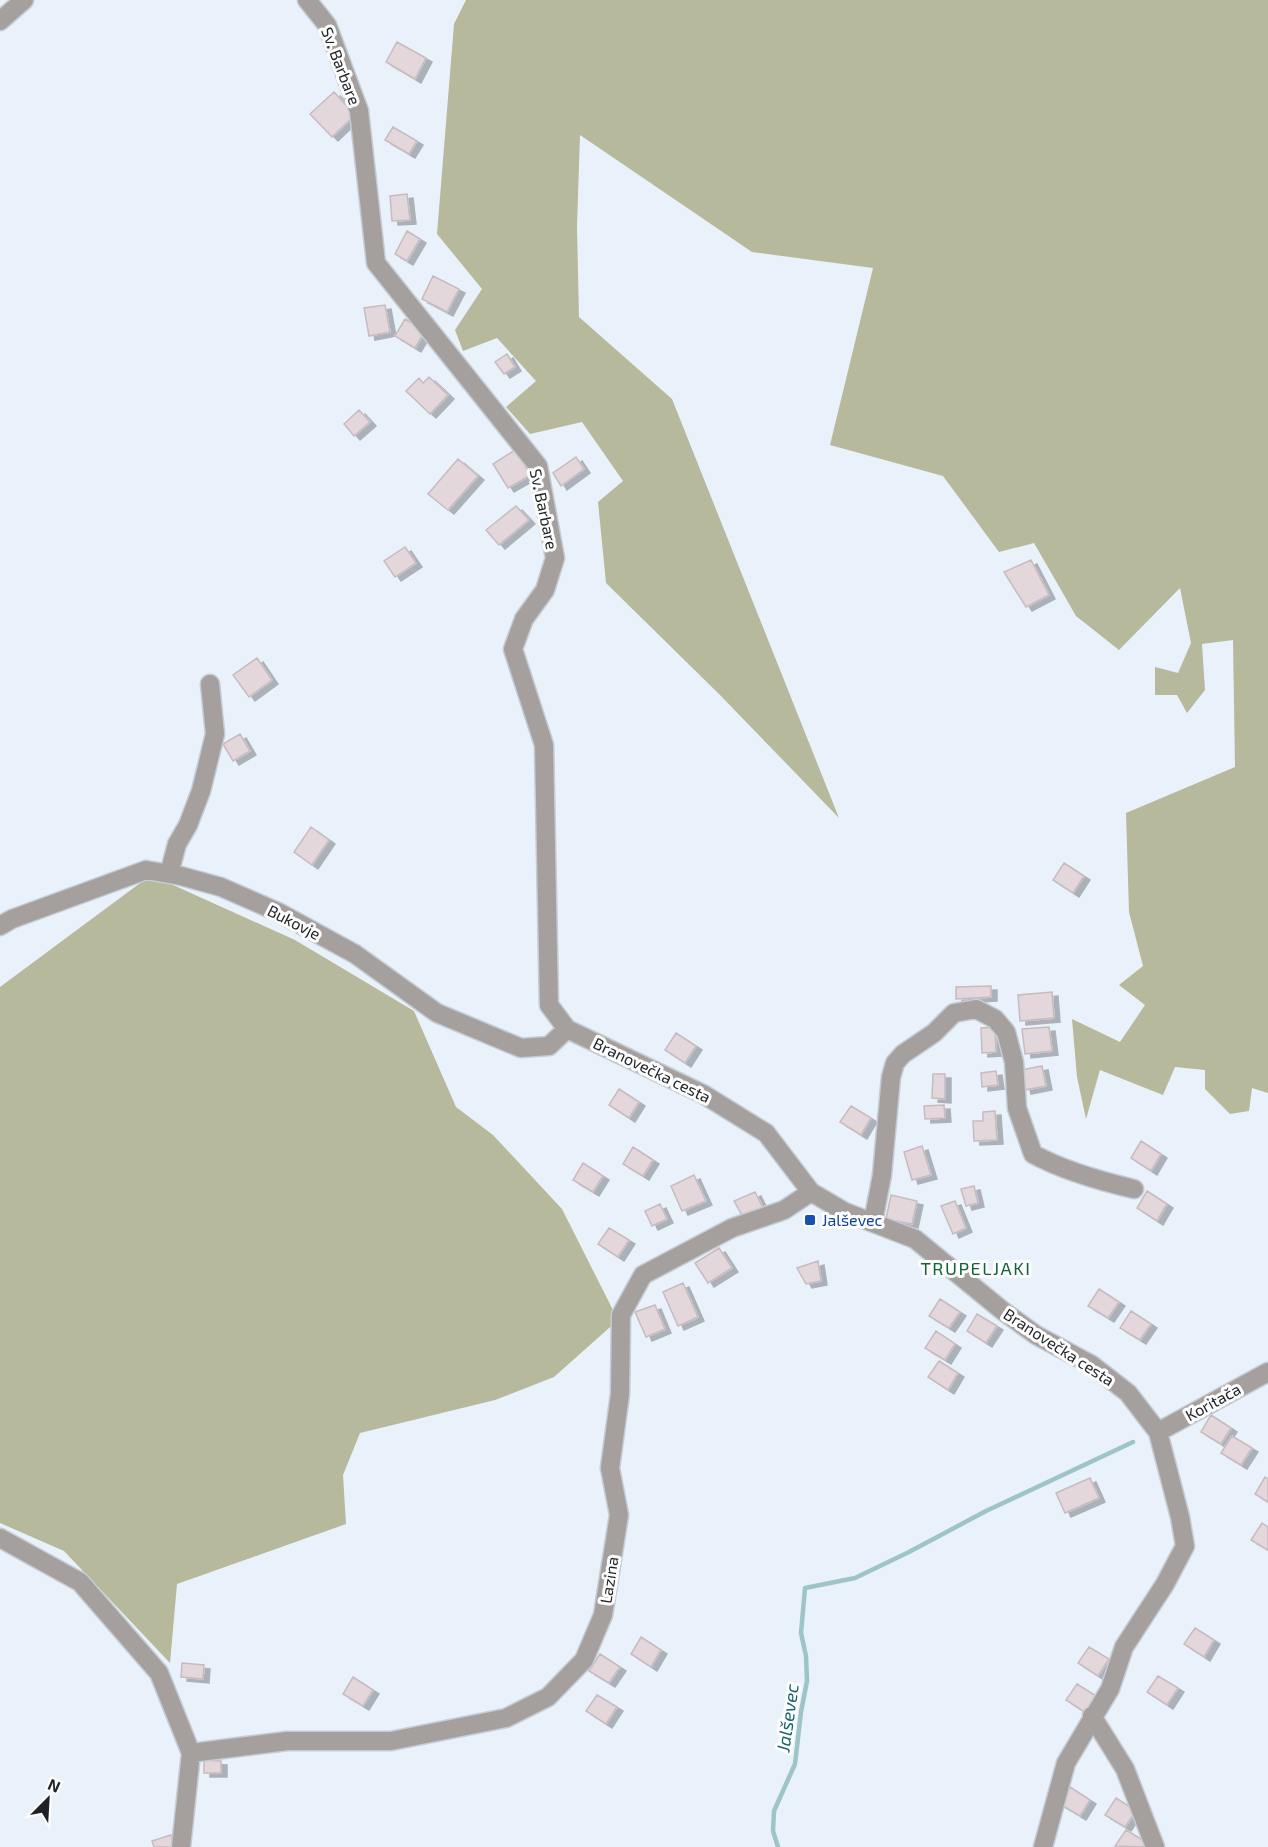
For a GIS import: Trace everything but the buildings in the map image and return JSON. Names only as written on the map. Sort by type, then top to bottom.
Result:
[{"type":"street","points":[[0,21],[24,0]]},
{"type":"street","name":"Sv. Barbare","points":[[307,0],[327,25],[359,111],[376,263],[538,466],[555,558],[545,590],[524,619],[513,649],[544,745],[549,1005],[567,1029]]},
{"type":"street","points":[[169,874],[177,844],[188,825],[201,791],[215,734],[210,684]]},
{"type":"street","name":"Bukovje","points":[[0,926],[12,919],[146,870],[169,874],[221,887],[278,912],[355,954],[437,1013],[521,1048],[549,1046],[567,1029]]},
{"type":"street","points":[[873,1222],[882,1174],[891,1077],[895,1063],[954,1013],[976,1009],[994,1019],[1006,1032],[1014,1062],[1017,1108],[1033,1154],[1098,1180],[1134,1189]]},
{"type":"street","name":"Branovečka cesta","points":[[567,1029],[703,1094],[766,1133],[811,1192],[845,1212],[915,1239],[1036,1335],[1092,1365],[1128,1393],[1158,1432],[1180,1517],[1185,1546],[1165,1584],[1124,1647],[1110,1689],[1092,1716],[1066,1764],[1043,1847]]},
{"type":"street","name":"Lazina","points":[[191,1754],[287,1741],[391,1741],[506,1718],[548,1697],[584,1660],[603,1615],[619,1515],[610,1468],[620,1394],[621,1315],[643,1275],[732,1228],[784,1210],[811,1192]]},
{"type":"street","name":"Koritača","points":[[1158,1432],[1268,1372]]},
{"type":"street","points":[[0,1538],[80,1582],[159,1673],[191,1754],[181,1847]]},
{"type":"street","points":[[1092,1716],[1125,1769],[1155,1847]]},
{"type":"green space","points":[[466,0],[1268,0],[1268,1093],[1252,1088],[1249,1111],[1230,1114],[1205,1089],[1205,1070],[1175,1067],[1163,1095],[1100,1070],[1086,1119],[1077,1077],[1072,1019],[1120,1042],[1145,1005],[1119,985],[1143,966],[1129,912],[1126,813],[1235,767],[1233,640],[1202,644],[1205,690],[1187,713],[1177,695],[1155,695],[1155,667],[1178,673],[1191,643],[1180,588],[1119,650],[1076,616],[1034,543],[999,552],[943,476],[830,445],[873,268],[752,252],[580,135],[577,226],[579,317],[672,399],[839,818],[721,696],[606,583],[598,502],[623,481],[582,422],[530,434],[506,407],[536,381],[497,338],[463,351],[455,330],[482,289],[437,234],[454,24]]},
{"type":"green space","points":[[151,875],[295,940],[414,1011],[456,1107],[493,1135],[562,1209],[618,1320],[554,1377],[495,1400],[360,1433],[343,1475],[346,1524],[177,1584],[170,1663],[64,1551],[0,1523],[0,987]]},
{"type":"waterway","name":"Jalševec","points":[[778,1847],[773,1831],[774,1811],[795,1764],[807,1681],[806,1656],[801,1633],[805,1588],[855,1578],[986,1511],[1133,1442]]},
{"type":"place","name":"Jalševec","points":[[810,1220]]},
{"type":"district","name":"TRUPELJAKI","points":[[976,1269]]}]
